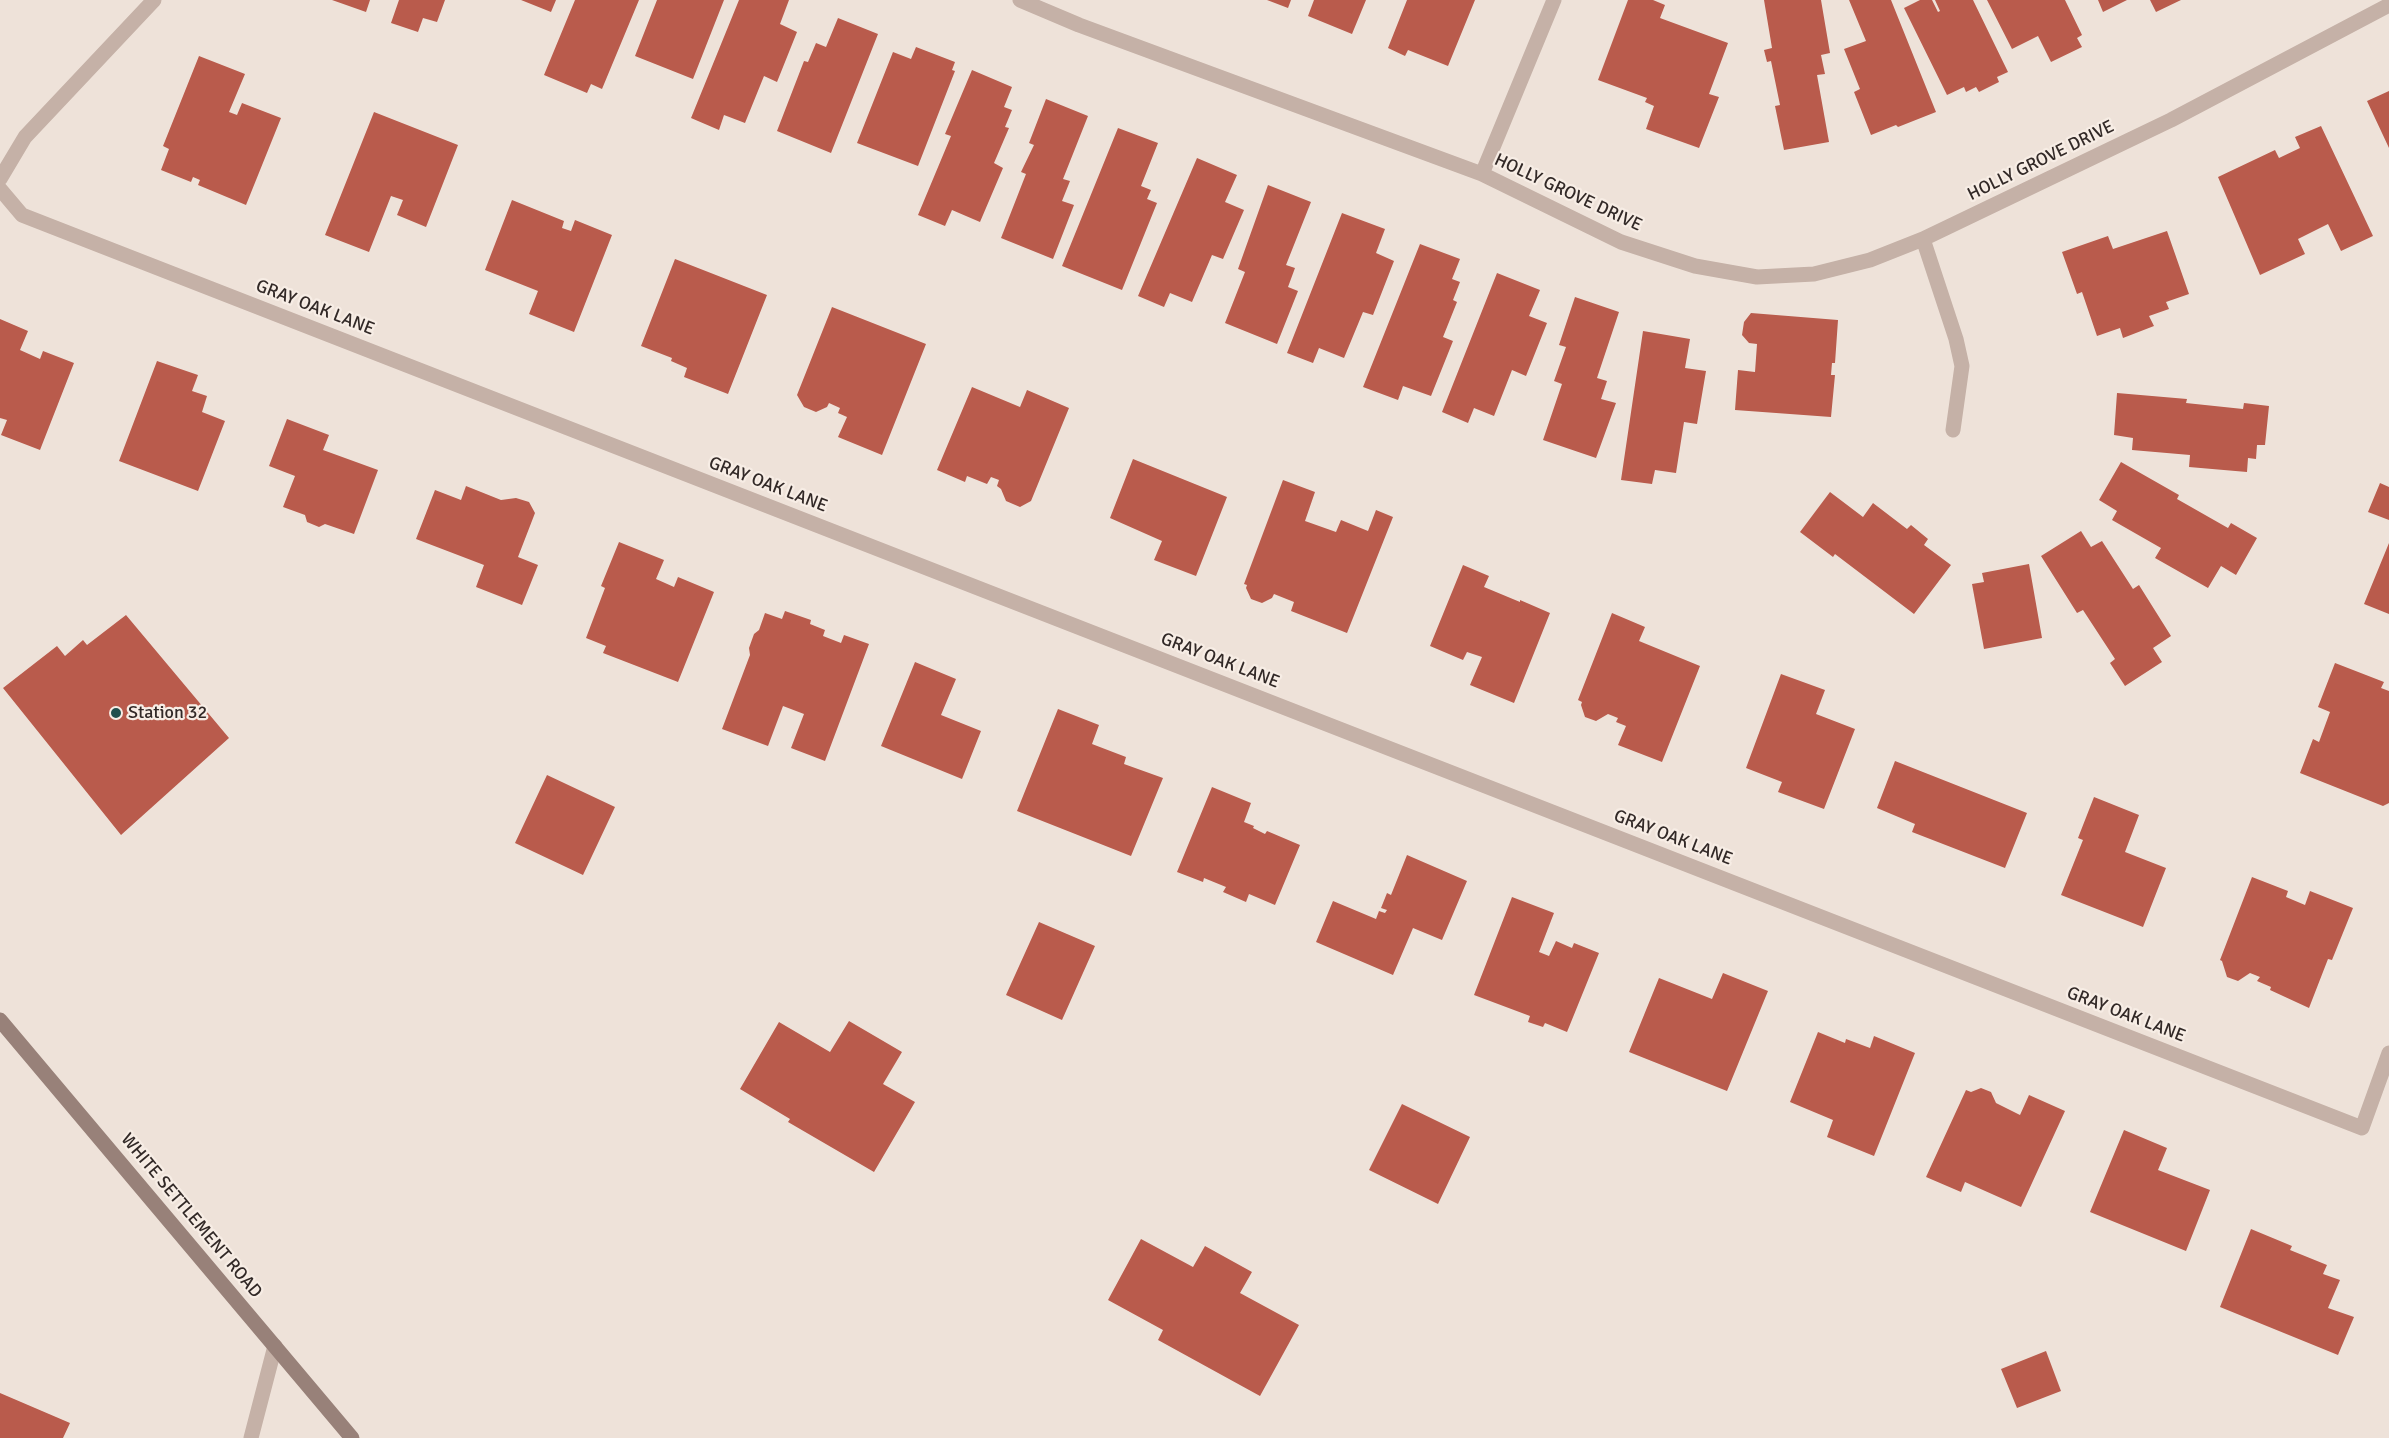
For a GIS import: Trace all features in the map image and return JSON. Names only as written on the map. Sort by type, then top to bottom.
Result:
[{"type":"main road","name":"WHITE SETTLEMENT ROAD","points":[[0,1020],[352,1438]]},
{"type":"street","points":[[0,179],[25,137],[154,0]]},
{"type":"street","name":"HOLLY GROVE DRIVE","points":[[1020,0],[1079,25],[1482,174],[1621,242],[1695,266],[1757,278],[1814,274],[1870,260],[1923,239],[2171,120],[2389,5]]},
{"type":"street","points":[[1482,174],[1554,0]]},
{"type":"street","name":"GRAY OAK LANE","points":[[0,189],[22,214],[2362,1128],[2389,1053]]},
{"type":"street","points":[[1923,239],[1956,339],[1962,366],[1953,430]]},
{"type":"street","points":[[251,1438],[275,1346]]},
{"type":"building","points":[[332,0],[370,0],[366,12]]},
{"type":"building","points":[[399,0],[445,0],[437,22],[423,18],[418,32],[391,23]]},
{"type":"building","points":[[521,0],[556,0],[551,12]]},
{"type":"building","points":[[575,0],[639,0],[602,89],[591,84],[587,93],[544,75]]},
{"type":"building","points":[[657,0],[724,0],[693,79],[635,56]]},
{"type":"building","points":[[739,0],[789,0],[780,24],[797,32],[777,82],[764,76],[745,123],[724,115],[719,130],[691,118]]},
{"type":"building","points":[[1267,0],[1291,0],[1288,8]]},
{"type":"building","points":[[1314,0],[1366,0],[1352,34],[1308,16]]},
{"type":"building","points":[[1407,0],[1475,0],[1448,66],[1408,50],[1405,56],[1388,48]]},
{"type":"building","points":[[1628,0],[1653,0],[1665,5],[1660,18],[1728,43],[1709,94],[1719,97],[1699,148],[1646,129],[1654,106],[1645,102],[1647,98],[1598,80]]},
{"type":"building","points":[[1764,0],[1821,0],[1830,53],[1821,55],[1825,74],[1817,75],[1829,142],[1784,150],[1775,106],[1780,105],[1771,61],[1767,62],[1764,50],[1772,48]]},
{"type":"building","points":[[1849,0],[1891,0],[1936,112],[1871,135],[1854,92],[1860,89],[1844,49],[1866,41]]},
{"type":"building","points":[[1920,0],[1932,0],[1938,12],[1940,11],[1935,0],[1973,0],[2008,72],[1997,77],[1999,82],[1979,92],[1976,87],[1966,92],[1964,87],[1947,95],[1904,8]]},
{"type":"building","points":[[1987,0],[2065,0],[2082,35],[2077,38],[2082,47],[2051,62],[2038,36],[2012,49]]},
{"type":"building","points":[[2098,0],[2127,0],[2103,12]]},
{"type":"building","points":[[2150,0],[2181,0],[2156,12]]},
{"type":"building","points":[[838,18],[878,34],[831,153],[777,131],[804,61],[808,62],[816,43],[826,47]]},
{"type":"building","points":[[916,47],[955,62],[952,70],[955,71],[918,166],[857,143],[893,52],[911,59]]},
{"type":"building","points":[[199,56],[245,74],[229,112],[237,115],[242,103],[281,118],[246,205],[198,185],[200,180],[193,177],[191,182],[161,170],[169,149],[163,146]]},
{"type":"building","points":[[972,70],[1012,87],[1004,107],[1012,110],[1005,127],[1009,128],[994,163],[1003,168],[980,222],[952,210],[945,226],[918,215],[951,136],[945,134]]},
{"type":"building","points":[[2389,91],[2389,148],[2367,101]]},
{"type":"building","points":[[1046,99],[1088,116],[1063,179],[1070,181],[1062,201],[1074,205],[1053,259],[1001,238],[1026,174],[1021,172],[1034,145],[1029,143]]},
{"type":"building","points":[[374,112],[458,145],[426,227],[397,215],[403,200],[391,196],[369,252],[325,235]]},
{"type":"building","points":[[2321,126],[2373,236],[2341,251],[2328,224],[2298,239],[2305,254],[2260,275],[2218,177],[2275,150],[2279,158],[2300,148],[2295,137]]},
{"type":"building","points":[[1118,128],[1158,143],[1141,186],[1151,190],[1147,199],[1157,203],[1122,290],[1062,266]]},
{"type":"building","points":[[1197,158],[1237,175],[1225,202],[1244,210],[1223,259],[1212,255],[1192,302],[1170,293],[1164,307],[1138,296]]},
{"type":"building","points":[[1268,185],[1311,202],[1286,265],[1295,268],[1288,287],[1298,291],[1277,344],[1225,323],[1245,272],[1238,269]]},
{"type":"building","points":[[512,200],[564,221],[562,228],[571,231],[575,220],[612,235],[574,332],[529,314],[538,291],[485,270]]},
{"type":"building","points":[[1342,213],[1385,229],[1376,253],[1394,261],[1373,315],[1363,312],[1344,358],[1319,348],[1313,363],[1287,353]]},
{"type":"building","points":[[2167,231],[2189,294],[2166,302],[2169,309],[2149,316],[2154,326],[2123,338],[2120,328],[2097,336],[2082,292],[2077,294],[2062,252],[2108,236],[2113,249]]},
{"type":"building","points":[[1420,244],[1460,259],[1452,279],[1460,282],[1453,300],[1457,302],[1443,337],[1453,341],[1431,396],[1403,386],[1398,400],[1363,387]]},
{"type":"building","points":[[675,259],[767,295],[728,394],[684,377],[687,368],[671,361],[672,358],[641,346]]},
{"type":"building","points":[[1497,273],[1540,290],[1529,316],[1547,323],[1526,376],[1512,370],[1494,416],[1474,408],[1468,423],[1442,412]]},
{"type":"building","points":[[1575,297],[1619,312],[1597,378],[1607,381],[1601,399],[1616,403],[1596,458],[1543,440],[1562,384],[1554,381],[1566,347],[1559,345]]},
{"type":"building","points":[[832,307],[926,344],[882,455],[838,437],[847,417],[838,413],[840,408],[829,403],[827,407],[816,412],[804,407],[797,395]]},
{"type":"building","points":[[1751,313],[1838,320],[1835,363],[1832,363],[1831,375],[1835,375],[1831,417],[1735,410],[1738,370],[1755,372],[1757,344],[1749,343],[1742,335],[1744,322]]},
{"type":"building","points":[[0,319],[28,331],[20,350],[40,359],[43,351],[74,363],[40,450],[1,435],[7,420],[0,418]]},
{"type":"building","points":[[1643,331],[1690,339],[1685,368],[1706,371],[1697,424],[1684,422],[1676,473],[1655,470],[1652,484],[1621,480]]},
{"type":"building","points":[[157,361],[198,375],[192,391],[207,396],[202,412],[225,421],[198,491],[119,461]]},
{"type":"building","points":[[972,387],[1020,407],[1027,390],[1069,408],[1031,501],[1020,507],[1006,501],[1001,489],[997,486],[999,480],[991,477],[987,484],[967,476],[965,482],[937,470]]},
{"type":"building","points":[[2117,393],[2187,399],[2186,403],[2243,409],[2244,403],[2269,406],[2265,445],[2257,445],[2256,459],[2248,458],[2247,472],[2189,467],[2190,455],[2132,450],[2133,438],[2114,435]]},
{"type":"building","points":[[287,419],[329,435],[323,450],[378,470],[354,534],[325,524],[319,527],[307,522],[305,515],[283,507],[295,476],[269,466]]},
{"type":"building","points":[[1133,459],[1227,497],[1196,576],[1154,560],[1162,541],[1110,518]]},
{"type":"building","points":[[2121,462],[2179,495],[2177,499],[2228,528],[2231,523],[2257,538],[2236,575],[2221,566],[2208,588],[2155,558],[2161,548],[2112,520],[2117,511],[2099,500]]},
{"type":"building","points":[[1283,480],[1315,492],[1305,521],[1336,532],[1341,520],[1368,531],[1376,510],[1393,517],[1347,633],[1291,611],[1294,602],[1274,594],[1272,598],[1262,603],[1251,599],[1247,585],[1244,584]]},
{"type":"building","points":[[2380,483],[2389,487],[2389,520],[2368,512]]},
{"type":"building","points":[[466,486],[501,500],[516,498],[529,502],[535,513],[518,557],[538,565],[522,605],[476,587],[484,565],[416,539],[435,490],[461,500]]},
{"type":"building","points":[[1830,492],[1863,517],[1873,503],[1907,529],[1911,525],[1928,539],[1924,545],[1951,565],[1914,614],[1835,554],[1833,557],[1800,532]]},
{"type":"building","points":[[2081,531],[2091,547],[2102,541],[2133,589],[2139,585],[2171,636],[2153,648],[2162,662],[2125,686],[2110,663],[2115,659],[2083,610],[2077,613],[2041,556]]},
{"type":"building","points":[[619,542],[664,560],[656,579],[674,587],[678,577],[714,592],[678,682],[603,653],[606,646],[586,638],[605,588],[601,586]]},
{"type":"building","points":[[2389,543],[2389,614],[2364,604]]},
{"type":"building","points":[[2029,564],[2042,638],[1984,649],[1972,584],[1984,582],[1982,573]]},
{"type":"building","points":[[1463,565],[1489,576],[1484,587],[1550,613],[1514,703],[1470,685],[1482,657],[1467,652],[1463,660],[1430,646]]},
{"type":"building","points":[[785,611],[811,620],[810,624],[825,630],[823,636],[841,643],[844,635],[869,644],[825,761],[791,748],[804,714],[783,706],[768,746],[722,729],[750,655],[749,648],[754,634],[759,630],[765,613],[782,619]]},
{"type":"building","points":[[1612,613],[1645,627],[1639,641],[1700,666],[1662,762],[1618,745],[1626,726],[1616,722],[1618,718],[1608,714],[1596,721],[1585,717],[1582,702],[1578,700]]},
{"type":"building","name":"Station 32","points":[[126,615],[229,738],[121,835],[3,688],[57,646],[65,656],[83,640],[87,645]]},
{"type":"building","points":[[915,662],[956,679],[941,715],[981,731],[962,779],[881,746]]},
{"type":"building","points":[[2335,663],[2384,682],[2381,688],[2389,691],[2389,803],[2383,806],[2300,773],[2313,739],[2319,742],[2330,712],[2318,707]]},
{"type":"building","points":[[1781,674],[1825,690],[1816,714],[1855,729],[1824,809],[1778,792],[1782,782],[1746,768]]},
{"type":"building","points":[[1058,709],[1099,725],[1092,744],[1126,757],[1124,764],[1163,778],[1131,856],[1017,811]]},
{"type":"building","points":[[1895,761],[2027,813],[2005,868],[1912,832],[1915,824],[1877,808]]},
{"type":"building","points":[[547,775],[615,807],[583,875],[515,843]]},
{"type":"building","points":[[1212,787],[1251,803],[1244,822],[1254,826],[1253,828],[1265,834],[1267,831],[1300,845],[1275,905],[1249,894],[1246,902],[1223,892],[1226,887],[1204,878],[1203,882],[1177,872]]},
{"type":"building","points":[[2094,797],[2139,815],[2125,852],[2166,868],[2143,927],[2061,895],[2083,840],[2078,838]]},
{"type":"building","points":[[1407,855],[1467,881],[1442,940],[1413,928],[1393,975],[1316,942],[1333,901],[1376,919],[1379,911],[1385,913],[1387,910],[1381,908],[1387,893],[1391,895]]},
{"type":"building","points":[[2252,877],[2288,891],[2286,897],[2305,905],[2310,891],[2353,908],[2332,960],[2328,959],[2309,1008],[2270,990],[2271,987],[2257,981],[2260,977],[2250,973],[2238,981],[2227,977],[2220,960]]},
{"type":"building","points":[[1512,897],[1554,913],[1539,952],[1549,956],[1556,941],[1572,948],[1574,943],[1599,953],[1567,1032],[1545,1023],[1543,1027],[1528,1022],[1530,1016],[1474,995]]},
{"type":"building","points":[[1039,922],[1095,946],[1062,1020],[1006,995]]},
{"type":"building","points":[[1723,973],[1768,991],[1727,1091],[1629,1052],[1659,978],[1712,999]]},
{"type":"building","points":[[849,1021],[902,1052],[883,1084],[915,1102],[874,1172],[788,1122],[790,1119],[740,1089],[779,1022],[830,1052]]},
{"type":"building","points":[[1818,1032],[1845,1043],[1846,1039],[1870,1048],[1874,1036],[1915,1053],[1874,1156],[1827,1137],[1833,1120],[1790,1102]]},
{"type":"building","points":[[1981,1088],[1991,1092],[1996,1103],[2020,1115],[2029,1095],[2065,1111],[2021,1207],[1965,1182],[1961,1192],[1926,1177],[1966,1090],[1971,1092]]},
{"type":"building","points":[[1402,1104],[1470,1137],[1438,1204],[1369,1170]]},
{"type":"building","points":[[2124,1130],[2167,1148],[2158,1170],[2210,1190],[2186,1251],[2090,1212]]},
{"type":"building","points":[[2251,1229],[2292,1246],[2290,1250],[2327,1265],[2323,1274],[2340,1280],[2328,1308],[2354,1317],[2338,1355],[2220,1307]]},
{"type":"building","points":[[1141,1239],[1193,1267],[1205,1246],[1252,1272],[1240,1293],[1299,1325],[1260,1396],[1158,1340],[1163,1330],[1108,1300]]},
{"type":"building","points":[[2046,1351],[2061,1391],[2017,1408],[2001,1369]]},
{"type":"building","points":[[0,1393],[70,1423],[63,1438],[0,1438]]},
{"type":"place","name":"Station 32","points":[[116,713]]}]
